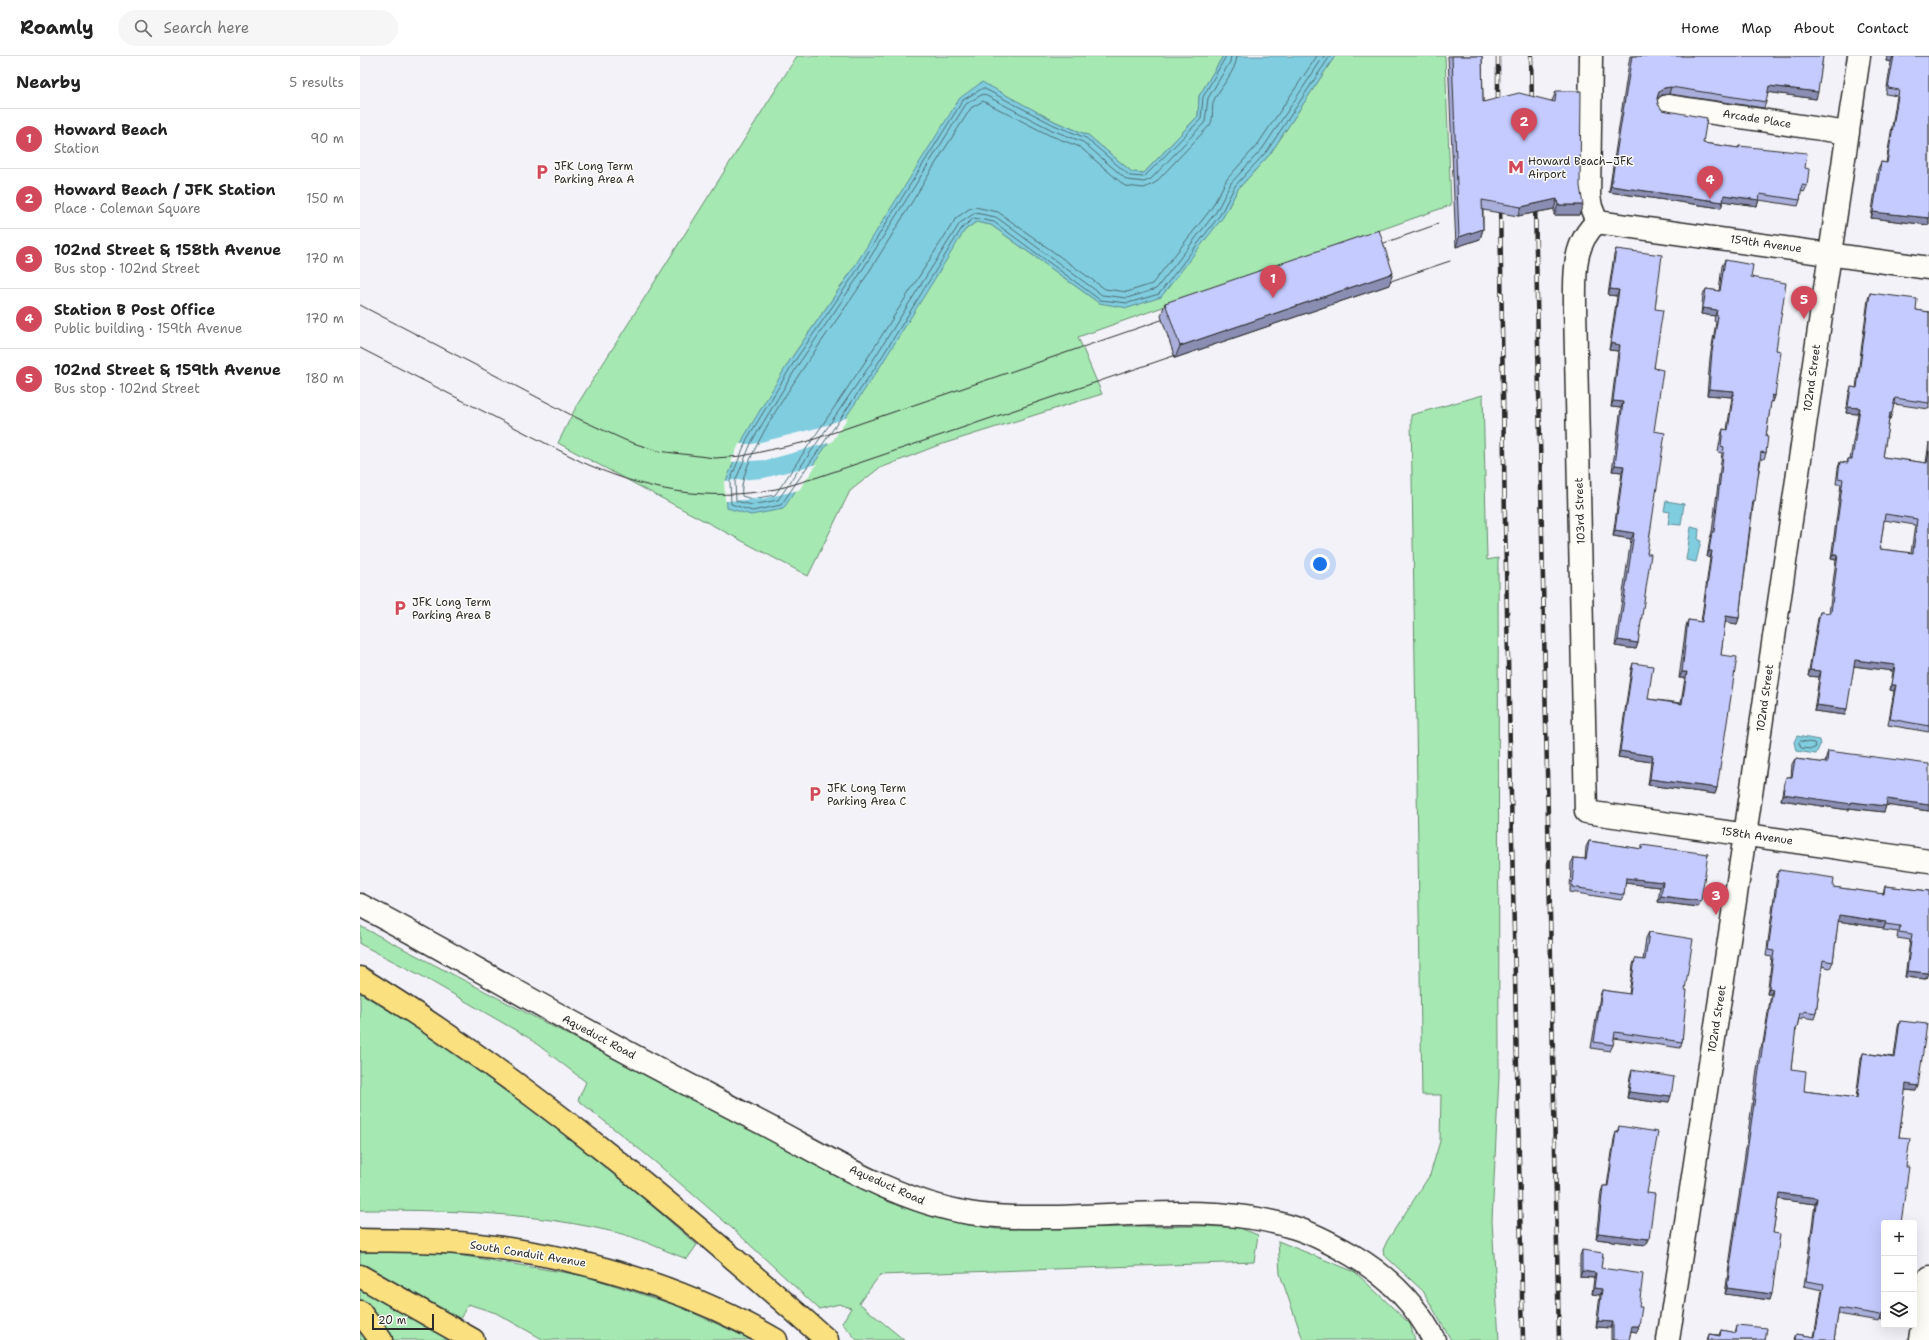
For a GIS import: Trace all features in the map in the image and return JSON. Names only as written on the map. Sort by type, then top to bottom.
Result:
[{"type":"highway","points":[[360,978],[450,1036],[546,1104],[618,1161],[756,1277],[827,1340]]},
{"type":"highway","name":"South Conduit Avenue","points":[[360,1240],[438,1242],[477,1245],[553,1256],[591,1265],[666,1288],[730,1316],[776,1340]]},
{"type":"highway","points":[[360,1276],[473,1340]]},
{"type":"highway","points":[[360,1312],[380,1340]]},
{"type":"street","points":[[1591,56],[1589,196],[1591,207],[1600,222]]},
{"type":"street","name":"102nd Street","points":[[1668,1340],[1745,835],[1859,56]]},
{"type":"street","name":"Arcade Place","points":[[1667,106],[1848,133]]},
{"type":"street","name":"159th Avenue","points":[[1600,222],[1929,268]]},
{"type":"street","name":"103rd Street","points":[[1586,812],[1575,264],[1583,240],[1600,222]]},
{"type":"street","name":"158th Avenue","points":[[1586,812],[1929,861]]},
{"type":"street","name":"Aqueduct Road","points":[[360,905],[437,946],[617,1047],[857,1173],[902,1194],[948,1209],[1000,1217],[1200,1213],[1249,1218],[1295,1227],[1345,1251],[1381,1275],[1394,1286],[1417,1312],[1434,1340]]},
{"type":"street","points":[[1920,1340],[1929,1277]]},
{"type":"green space","points":[[797,56],[1223,56],[1199,96],[1198,116],[1144,173],[1132,172],[1088,135],[1056,122],[982,83],[790,360],[976,222],[991,225],[1099,303],[1223,217],[1238,189],[1270,154],[1335,56],[1445,56],[1451,205],[1078,337],[1102,394],[936,446],[878,469],[850,491],[808,576],[558,443],[577,405]]},
{"type":"green space","points":[[1483,395],[1487,560],[1498,558],[1499,1076],[1492,1221],[1499,1340],[1451,1340],[1423,1291],[1384,1255],[1383,1250],[1387,1241],[1430,1175],[1440,1141],[1441,1095],[1422,1095],[1411,415]]},
{"type":"green space","points":[[360,926],[883,1199],[940,1219],[997,1229],[1204,1226],[1240,1228],[1258,1235],[1254,1262],[880,1275],[859,1303],[904,1340],[857,1340],[842,1323],[851,1308],[839,1304],[819,1309],[733,1229],[654,1161],[578,1100],[586,1082],[529,1038],[420,975],[360,944]]},
{"type":"green space","points":[[360,993],[432,1037],[576,1139],[697,1245],[687,1259],[622,1234],[557,1221],[459,1212],[360,1210]]},
{"type":"green space","points":[[1278,1241],[1355,1272],[1410,1324],[1415,1340],[1303,1340],[1280,1274]]},
{"type":"green space","points":[[390,1251],[446,1253],[586,1276],[678,1306],[752,1340],[544,1340],[496,1313],[468,1304],[449,1340],[360,1340],[360,1253]]},
{"type":"water","points":[[1223,56],[1335,56],[1270,154],[1238,189],[1223,217],[1161,297],[1128,308],[1099,303],[991,225],[976,222],[965,230],[878,370],[783,509],[751,515],[727,508],[726,481],[744,437],[790,360],[849,275],[960,98],[982,82],[1056,122],[1088,135],[1132,172],[1144,173],[1198,116],[1199,96]]},
{"type":"water","points":[[1666,501],[1684,504],[1681,525],[1668,524],[1670,512],[1664,511]]},
{"type":"water","points":[[1691,527],[1699,529],[1698,540],[1701,541],[1696,562],[1686,560]]},
{"type":"water","points":[[1797,736],[1819,740],[1820,745],[1816,754],[1796,751],[1794,742]]},
{"type":"pier","points":[[848,417],[832,442],[767,460],[731,462],[739,444],[753,444],[821,427]]},
{"type":"pier","points":[[817,464],[799,490],[762,499],[725,501],[724,481],[764,478]]},
{"type":"building","points":[[1452,56],[1482,56],[1483,102],[1519,93],[1555,102],[1556,91],[1581,91],[1580,186],[1583,205],[1558,205],[1557,199],[1521,207],[1482,200],[1483,229],[1459,237]]},
{"type":"building","points":[[1632,56],[1823,56],[1818,92],[1769,86],[1766,102],[1671,87],[1664,88],[1659,92],[1657,98],[1658,104],[1662,110],[1707,118],[1703,143],[1739,148],[1739,146],[1807,153],[1805,168],[1809,169],[1807,186],[1802,185],[1800,200],[1760,194],[1759,200],[1724,195],[1723,202],[1611,186]]},
{"type":"building","points":[[1894,56],[1929,56],[1929,218],[1873,212],[1881,162],[1887,163],[1899,90],[1888,88]]},
{"type":"building","points":[[1379,230],[1393,273],[1180,346],[1165,303]]},
{"type":"building","points":[[1616,249],[1662,255],[1655,309],[1663,310],[1654,368],[1663,370],[1654,431],[1665,433],[1647,554],[1651,554],[1638,643],[1618,640],[1634,533],[1615,530],[1624,466],[1615,465],[1623,402],[1613,401],[1620,345],[1611,343],[1619,290],[1610,289]]},
{"type":"building","points":[[1725,260],[1753,265],[1751,277],[1786,283],[1776,350],[1781,351],[1775,396],[1772,395],[1766,436],[1768,436],[1766,453],[1761,452],[1755,501],[1753,500],[1739,618],[1726,616],[1721,655],[1737,657],[1717,788],[1650,779],[1653,756],[1620,751],[1633,663],[1653,666],[1648,699],[1682,704],[1687,672],[1682,672],[1688,620],[1702,622],[1712,551],[1709,551],[1712,532],[1714,532],[1724,447],[1721,446],[1723,429],[1728,430],[1734,391],[1709,389],[1712,352],[1718,316],[1716,315],[1717,310],[1703,308],[1706,289],[1720,291]]},
{"type":"building","points":[[1870,293],[1917,299],[1916,310],[1929,312],[1929,403],[1895,398],[1892,413],[1890,413],[1883,457],[1927,463],[1929,451],[1929,726],[1890,719],[1896,685],[1892,685],[1895,665],[1855,660],[1847,709],[1816,705],[1821,671],[1810,670],[1820,612],[1831,613],[1838,554],[1833,554],[1843,479],[1838,478],[1840,462],[1848,463],[1848,459],[1852,459],[1860,408],[1848,407],[1851,387],[1857,388]],"holes":[[[1885,514],[1917,519],[1913,553],[1880,549]]]},
{"type":"building","points":[[1828,751],[1929,764],[1929,805],[1887,799],[1886,806],[1851,802],[1851,804],[1783,794],[1786,777],[1792,777],[1795,759],[1827,763]]},
{"type":"building","points":[[1589,841],[1642,849],[1642,845],[1708,854],[1701,901],[1661,896],[1663,882],[1626,878],[1624,895],[1572,887],[1574,858],[1586,859]]},
{"type":"building","points":[[1779,870],[1834,878],[1833,887],[1884,894],[1885,886],[1929,891],[1928,973],[1907,971],[1912,934],[1899,932],[1900,926],[1885,924],[1886,922],[1839,915],[1833,962],[1823,960],[1816,1013],[1804,1011],[1804,1013],[1800,1013],[1796,1027],[1791,1069],[1806,1071],[1804,1091],[1857,1098],[1863,1053],[1895,1058],[1900,1021],[1927,1024],[1918,1086],[1906,1084],[1899,1137],[1910,1138],[1906,1167],[1909,1167],[1901,1220],[1881,1220],[1881,1315],[1839,1308],[1834,1340],[1795,1340],[1796,1334],[1815,1337],[1824,1284],[1806,1281],[1817,1198],[1779,1193],[1773,1233],[1780,1234],[1772,1294],[1727,1288],[1763,1043],[1773,989],[1769,988],[1774,951],[1768,950]]},
{"type":"building","points":[[1649,932],[1693,939],[1685,990],[1687,990],[1682,1042],[1615,1032],[1613,1045],[1594,1042],[1602,990],[1630,994],[1635,959],[1645,960]]},
{"type":"building","points":[[1632,1070],[1674,1077],[1671,1096],[1629,1092]]},
{"type":"building","points":[[1619,1126],[1658,1132],[1647,1193],[1655,1194],[1649,1239],[1598,1233],[1603,1186],[1608,1186],[1616,1132],[1618,1133]]},
{"type":"building","points":[[1582,1250],[1603,1253],[1601,1268],[1643,1274],[1639,1307],[1642,1307],[1639,1326],[1632,1326],[1629,1340],[1613,1340],[1613,1322],[1598,1321],[1602,1289],[1594,1288],[1596,1273],[1582,1271]]},
{"type":"building","points":[[1737,1325],[1767,1328],[1765,1340],[1708,1340],[1709,1334],[1720,1336],[1721,1330],[1736,1333]]},
{"type":"tram line","points":[[1373,247],[1438,224]]},
{"type":"tram line","points":[[1379,285],[1450,261]]},
{"type":"tram line","points":[[360,305],[579,419],[627,441],[658,451],[715,458],[742,456],[806,442],[1173,316]]},
{"type":"tram line","points":[[360,348],[582,462],[606,472],[653,487],[701,494],[750,493],[792,485],[1185,352]]},
{"type":"railway","points":[[1498,56],[1498,110]]},
{"type":"railway","points":[[1531,56],[1532,106]]},
{"type":"railway","points":[[1500,202],[1505,522],[1523,1340]]},
{"type":"railway","points":[[1535,202],[1559,1340]]},
{"type":"place","name":"Howard Beach / JFK Station","points":[[1524,141]]},
{"type":"place","name":"Howard Beach–JFK Airport","points":[[1516,167]]},
{"type":"place","name":"JFK Long Term Parking Area A","points":[[542,172]]},
{"type":"place","name":"Station B Post Office","points":[[1710,199]]},
{"type":"place","name":"Howard Beach","points":[[1273,298]]},
{"type":"place","name":"102nd Street & 159th Avenue","points":[[1804,319]]},
{"type":"place","name":"JFK Long Term Parking Area B","points":[[400,608]]},
{"type":"place","name":"JFK Long Term Parking Area C","points":[[815,794]]},
{"type":"place","name":"102nd Street & 158th Avenue","points":[[1716,915]]}]
